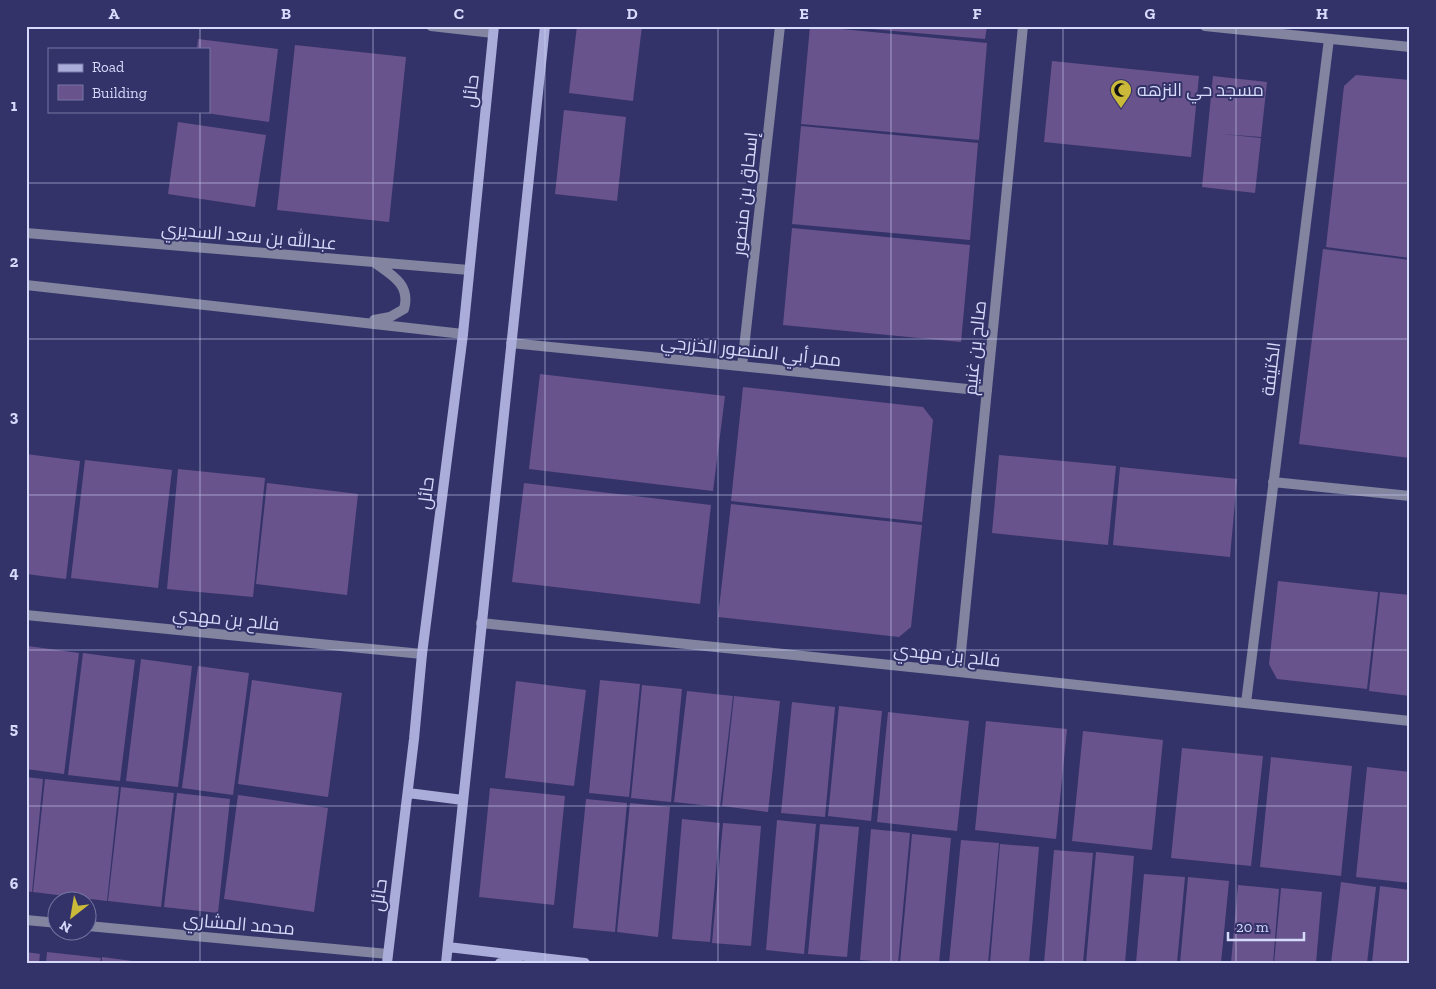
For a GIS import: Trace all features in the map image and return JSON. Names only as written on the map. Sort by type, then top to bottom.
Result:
[{"type":"street","points":[[431,26],[494,30]]},
{"type":"street","points":[[446,963],[545,26]]},
{"type":"street","name":"إسحاق بن منصور","points":[[742,366],[780,26]]},
{"type":"street","name":"صالح بن غنيم","points":[[960,672],[1023,26]]},
{"type":"street","points":[[1205,26],[1410,47]]},
{"type":"street","name":"حائل","points":[[388,958],[408,793],[422,654],[463,334],[494,30]]},
{"type":"street","name":"الكتيفة","points":[[1246,703],[1329,39]]},
{"type":"street","name":"عبدالله بن سعد السديري","points":[[26,233],[469,270]]},
{"type":"street","points":[[365,322],[390,317],[404,309],[406,301],[404,287],[374,263]]},
{"type":"street","points":[[26,285],[463,334]]},
{"type":"street","name":"ممر أبي المنصور الخزرجي","points":[[511,343],[987,391]]},
{"type":"street","points":[[1273,482],[1410,496]]},
{"type":"street","name":"فالح بن مهدي","points":[[26,616],[422,654]]},
{"type":"street","name":"فالح بن مهدي","points":[[482,623],[1410,721]]},
{"type":"street","points":[[408,793],[463,800]]},
{"type":"street","points":[[26,920],[48,922]]},
{"type":"street","name":"محمد المشاري","points":[[98,927],[388,958]]},
{"type":"street","points":[[448,947],[585,963]]},
{"type":"street","points":[[500,963],[527,956]]},
{"type":"building","points":[[577,26],[642,26],[633,101],[569,93]]},
{"type":"building","points":[[810,26],[987,43],[979,140],[801,124]]},
{"type":"building","points":[[860,26],[987,26],[985,39],[860,28]]},
{"type":"building","points":[[198,39],[278,49],[269,122],[199,112],[210,112],[210,48],[197,48]]},
{"type":"building","points":[[295,45],[406,57],[389,222],[277,210]]},
{"type":"building","name":"مسجد حي النزهه","points":[[1052,61],[1199,76],[1191,157],[1044,142]]},
{"type":"building","points":[[1356,75],[1410,80],[1410,258],[1326,247],[1344,86]]},
{"type":"building","points":[[1213,76],[1267,82],[1261,137],[1222,134],[1261,138],[1255,193],[1202,187]]},
{"type":"building","points":[[564,110],[626,117],[617,201],[555,194]]},
{"type":"building","points":[[178,122],[266,135],[255,207],[168,194]]},
{"type":"building","points":[[801,126],[978,143],[970,240],[792,224]]},
{"type":"building","points":[[792,228],[970,245],[961,342],[783,325]]},
{"type":"building","points":[[1323,249],[1410,260],[1410,458],[1299,444]]},
{"type":"building","points":[[540,374],[725,396],[713,491],[529,469]]},
{"type":"building","points":[[743,387],[923,407],[933,420],[922,522],[731,501]]},
{"type":"building","points":[[26,454],[80,461],[66,579],[26,574]]},
{"type":"building","points":[[999,455],[1116,466],[1108,545],[992,533]]},
{"type":"building","points":[[85,460],[172,470],[158,588],[71,578]]},
{"type":"building","points":[[1120,467],[1237,479],[1230,557],[1113,545]]},
{"type":"building","points":[[178,469],[265,478],[253,597],[167,589]]},
{"type":"building","points":[[267,483],[358,494],[347,595],[256,584]]},
{"type":"building","points":[[524,483],[711,505],[700,604],[512,582]]},
{"type":"building","points":[[731,504],[922,525],[911,627],[899,637],[718,617]]},
{"type":"building","points":[[1278,581],[1378,592],[1367,689],[1277,679],[1269,664]]},
{"type":"building","points":[[1380,592],[1410,595],[1410,696],[1369,691]]},
{"type":"building","points":[[28,646],[79,653],[64,774],[26,769],[26,658]]},
{"type":"building","points":[[83,653],[135,660],[120,781],[68,775]]},
{"type":"building","points":[[141,659],[192,666],[178,787],[126,781]]},
{"type":"building","points":[[198,666],[249,673],[233,795],[182,788]]},
{"type":"building","points":[[252,680],[342,693],[328,797],[238,784]]},
{"type":"building","points":[[600,680],[640,684],[629,797],[589,793]]},
{"type":"building","points":[[516,681],[586,690],[574,786],[505,778]]},
{"type":"building","points":[[642,685],[682,689],[671,802],[631,798]]},
{"type":"building","points":[[687,691],[733,696],[720,807],[674,802]]},
{"type":"building","points":[[734,696],[780,701],[768,812],[722,806]]},
{"type":"building","points":[[792,702],[835,707],[825,817],[781,813]]},
{"type":"building","points":[[839,706],[882,711],[871,821],[828,816]]},
{"type":"building","points":[[888,712],[969,721],[957,831],[877,822]]},
{"type":"building","points":[[986,721],[1067,729],[1056,839],[975,830]]},
{"type":"building","points":[[1083,731],[1163,740],[1152,850],[1072,841]]},
{"type":"building","points":[[1182,748],[1263,756],[1251,866],[1171,858]]},
{"type":"building","points":[[1271,757],[1352,766],[1341,876],[1260,867]]},
{"type":"building","points":[[1367,767],[1410,772],[1410,883],[1356,877]]},
{"type":"building","points":[[26,777],[43,779],[32,892],[26,891]]},
{"type":"building","points":[[45,779],[119,787],[107,901],[98,900],[98,892],[48,892],[48,894],[33,892]]},
{"type":"building","points":[[121,787],[174,793],[161,907],[108,901]]},
{"type":"building","points":[[490,788],[565,796],[554,905],[479,897]]},
{"type":"building","points":[[177,793],[230,799],[218,913],[164,907]]},
{"type":"building","points":[[238,795],[328,808],[314,912],[224,899]]},
{"type":"building","points":[[586,799],[627,803],[615,932],[573,928]]},
{"type":"building","points":[[630,803],[670,807],[658,937],[617,932]]},
{"type":"building","points":[[682,819],[720,823],[710,942],[672,939]]},
{"type":"building","points":[[777,820],[816,824],[804,954],[766,950]]},
{"type":"building","points":[[723,823],[761,826],[751,946],[712,943]]},
{"type":"building","points":[[820,824],[859,827],[847,957],[808,954]]},
{"type":"building","points":[[871,829],[910,833],[898,963],[860,960]]},
{"type":"building","points":[[912,834],[951,838],[939,963],[900,963]]},
{"type":"building","points":[[961,840],[999,843],[988,963],[949,963]]},
{"type":"building","points":[[1000,844],[1039,847],[1029,963],[990,963]]},
{"type":"building","points":[[1054,850],[1093,853],[1083,963],[1044,963]]},
{"type":"building","points":[[1096,852],[1134,856],[1125,963],[1086,963]]},
{"type":"building","points":[[1144,874],[1185,877],[1177,963],[1136,963]]},
{"type":"building","points":[[1188,877],[1229,881],[1221,963],[1180,963]]},
{"type":"building","points":[[1341,882],[1376,887],[1367,963],[1331,963]]},
{"type":"building","points":[[1238,885],[1279,889],[1273,963],[1231,963]]},
{"type":"building","points":[[1380,886],[1410,890],[1410,942],[1407,963],[1372,963]]},
{"type":"building","points":[[1281,888],[1322,892],[1316,963],[1274,963]]},
{"type":"building","points":[[26,952],[40,954],[39,963],[26,963]]},
{"type":"building","points":[[47,952],[101,958],[100,963],[46,963]]},
{"type":"building","points":[[102,957],[140,962],[140,963],[102,963]]},
{"type":"place","name":"مسجد حي النزهه","points":[[1121,109]]}]
